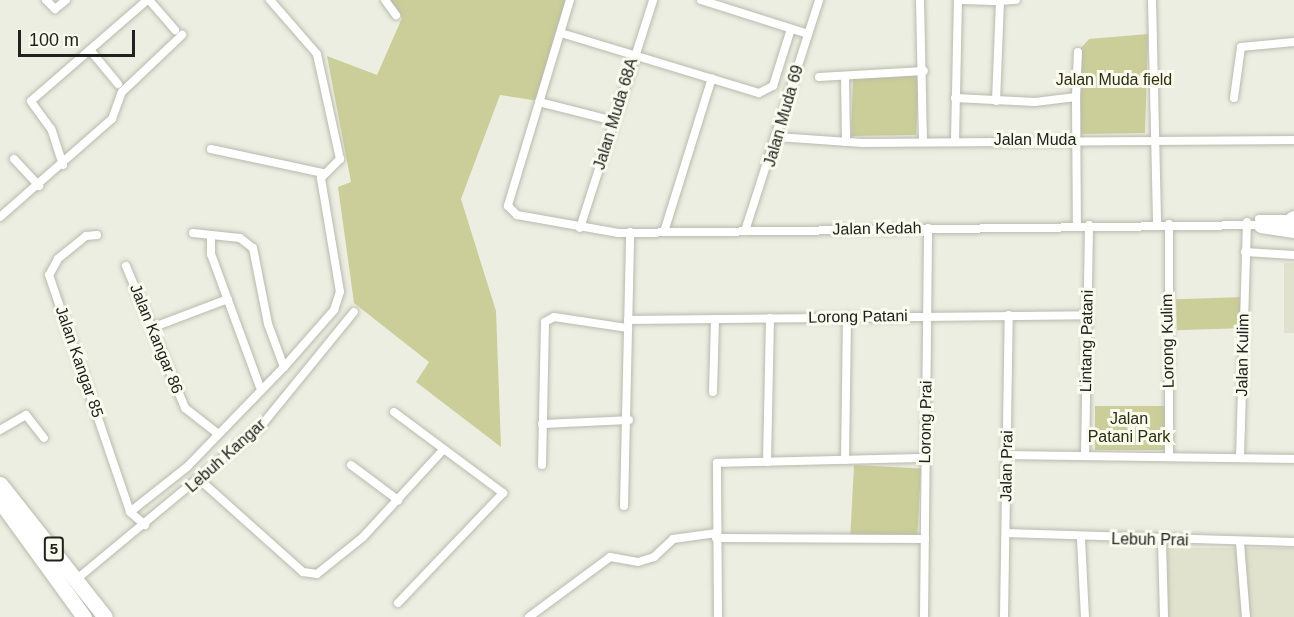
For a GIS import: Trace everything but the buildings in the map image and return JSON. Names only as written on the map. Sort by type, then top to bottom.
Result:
[{"type":"highway","points":[[1254,224],[1294,222]]},
{"type":"highway","name":"5","points":[[0,484],[78,578],[105,617]]},
{"type":"highway","name":"5","points":[[0,501],[84,617]]},
{"type":"street","points":[[46,0],[55,9],[66,0]]},
{"type":"street","points":[[0,217],[63,165],[116,114],[122,92],[178,33],[148,0],[31,103],[51,129],[63,165]]},
{"type":"street","points":[[211,149],[323,173],[338,166],[340,159],[317,54],[270,0]]},
{"type":"street","points":[[385,0],[396,15]]},
{"type":"street","points":[[570,0],[539,102],[614,121]]},
{"type":"street","name":"Jalan Muda 68A","points":[[580,228],[653,0]]},
{"type":"street","points":[[701,0],[721,3],[808,34]]},
{"type":"street","name":"Jalan Muda 69","points":[[745,231],[819,0]]},
{"type":"street","points":[[920,0],[924,71],[923,142]]},
{"type":"street","points":[[955,141],[960,0],[1016,0]]},
{"type":"street","points":[[1152,0],[1157,141],[1157,224]]},
{"type":"street","points":[[996,101],[1000,1]]},
{"type":"street","points":[[561,33],[712,78],[767,91],[791,29]]},
{"type":"street","points":[[1234,98],[1244,45],[1294,42]]},
{"type":"street","points":[[90,50],[118,84]]},
{"type":"street","points":[[1077,52],[1077,225]]},
{"type":"street","points":[[819,76],[924,71]]},
{"type":"street","points":[[846,75],[846,142]]},
{"type":"street","points":[[664,232],[712,78]]},
{"type":"street","points":[[955,98],[996,101],[1076,97]]},
{"type":"street","name":"Jalan Kedah","points":[[539,102],[510,212],[580,228],[664,232],[1254,224]]},
{"type":"street","name":"Jalan Muda","points":[[777,137],[846,142],[1294,140]]},
{"type":"street","points":[[14,159],[39,186]]},
{"type":"street","points":[[145,525],[130,512],[168,485],[260,387],[284,367],[334,310],[340,292],[323,173]]},
{"type":"street","name":"Lorong Kulim","points":[[1169,224],[1169,457]]},
{"type":"street","name":"Jalan Kulim","points":[[1240,457],[1245,252],[1254,224]]},
{"type":"street","name":"Lintang Patani","points":[[1085,456],[1089,225]]},
{"type":"street","name":"Lorong Prai","points":[[924,617],[928,228]]},
{"type":"street","points":[[624,506],[629,420],[630,232]]},
{"type":"street","points":[[193,233],[240,238],[253,248],[268,324],[284,367]]},
{"type":"street","name":"Jalan Kangar 85","points":[[97,235],[79,242],[58,259],[49,275],[130,512]]},
{"type":"street","points":[[211,235],[211,254],[260,387]]},
{"type":"street","points":[[1245,252],[1294,255]]},
{"type":"street","name":"Jalan Kangar 86","points":[[126,266],[154,327],[185,408],[217,433]]},
{"type":"street","points":[[154,327],[228,299]]},
{"type":"street","name":"Lebuh Kangar","points":[[78,578],[200,480],[289,396],[354,312]]},
{"type":"street","name":"Jalan Prai","points":[[1004,617],[1009,315]]},
{"type":"street","name":"Lorong Patani","points":[[542,423],[541,337],[547,319],[628,324],[715,319],[1087,315]]},
{"type":"street","points":[[845,460],[847,317]]},
{"type":"street","points":[[767,462],[770,318]]},
{"type":"street","points":[[713,392],[715,319]]},
{"type":"street","points":[[394,412],[502,493],[398,603]]},
{"type":"street","points":[[0,430],[26,415],[44,438]]},
{"type":"street","points":[[542,465],[542,423],[629,420]]},
{"type":"street","points":[[200,480],[310,575],[350,549],[443,450]]},
{"type":"street","points":[[1007,455],[1294,459]]},
{"type":"street","points":[[718,617],[714,465],[926,458]]},
{"type":"street","points":[[351,465],[398,500]]},
{"type":"street","name":"Lebuh Prai","points":[[1006,533],[1081,539],[1294,542]]},
{"type":"street","points":[[529,617],[610,557],[638,562],[654,557],[673,539],[717,536],[925,540]]},
{"type":"street","points":[[1081,539],[1086,617]]},
{"type":"street","points":[[1162,540],[1164,617]]},
{"type":"street","points":[[1240,543],[1246,617]]},
{"type":"shaded area","points":[[1284,263],[1294,263],[1294,333],[1284,333]]},
{"type":"shaded area","points":[[1166,548],[1294,548],[1294,617],[1166,617]]},
{"type":"green space","points":[[389,0],[570,0],[539,101],[500,95],[461,199],[496,311],[501,447],[416,382],[429,362],[354,303],[338,187],[351,182],[327,56],[377,75],[402,18]]},
{"type":"green space","name":"Jalan Muda field","points":[[1148,34],[1145,133],[1081,134],[1081,48],[1089,39]]},
{"type":"green space","points":[[919,75],[916,135],[851,136],[853,79]]},
{"type":"green space","points":[[1244,297],[1245,328],[1177,330],[1176,299]]},
{"type":"green space","name":"Jalan Patani Park","points":[[1095,406],[1166,406],[1166,450],[1095,450]]},
{"type":"green space","points":[[854,465],[921,469],[917,538],[850,535]]}]
